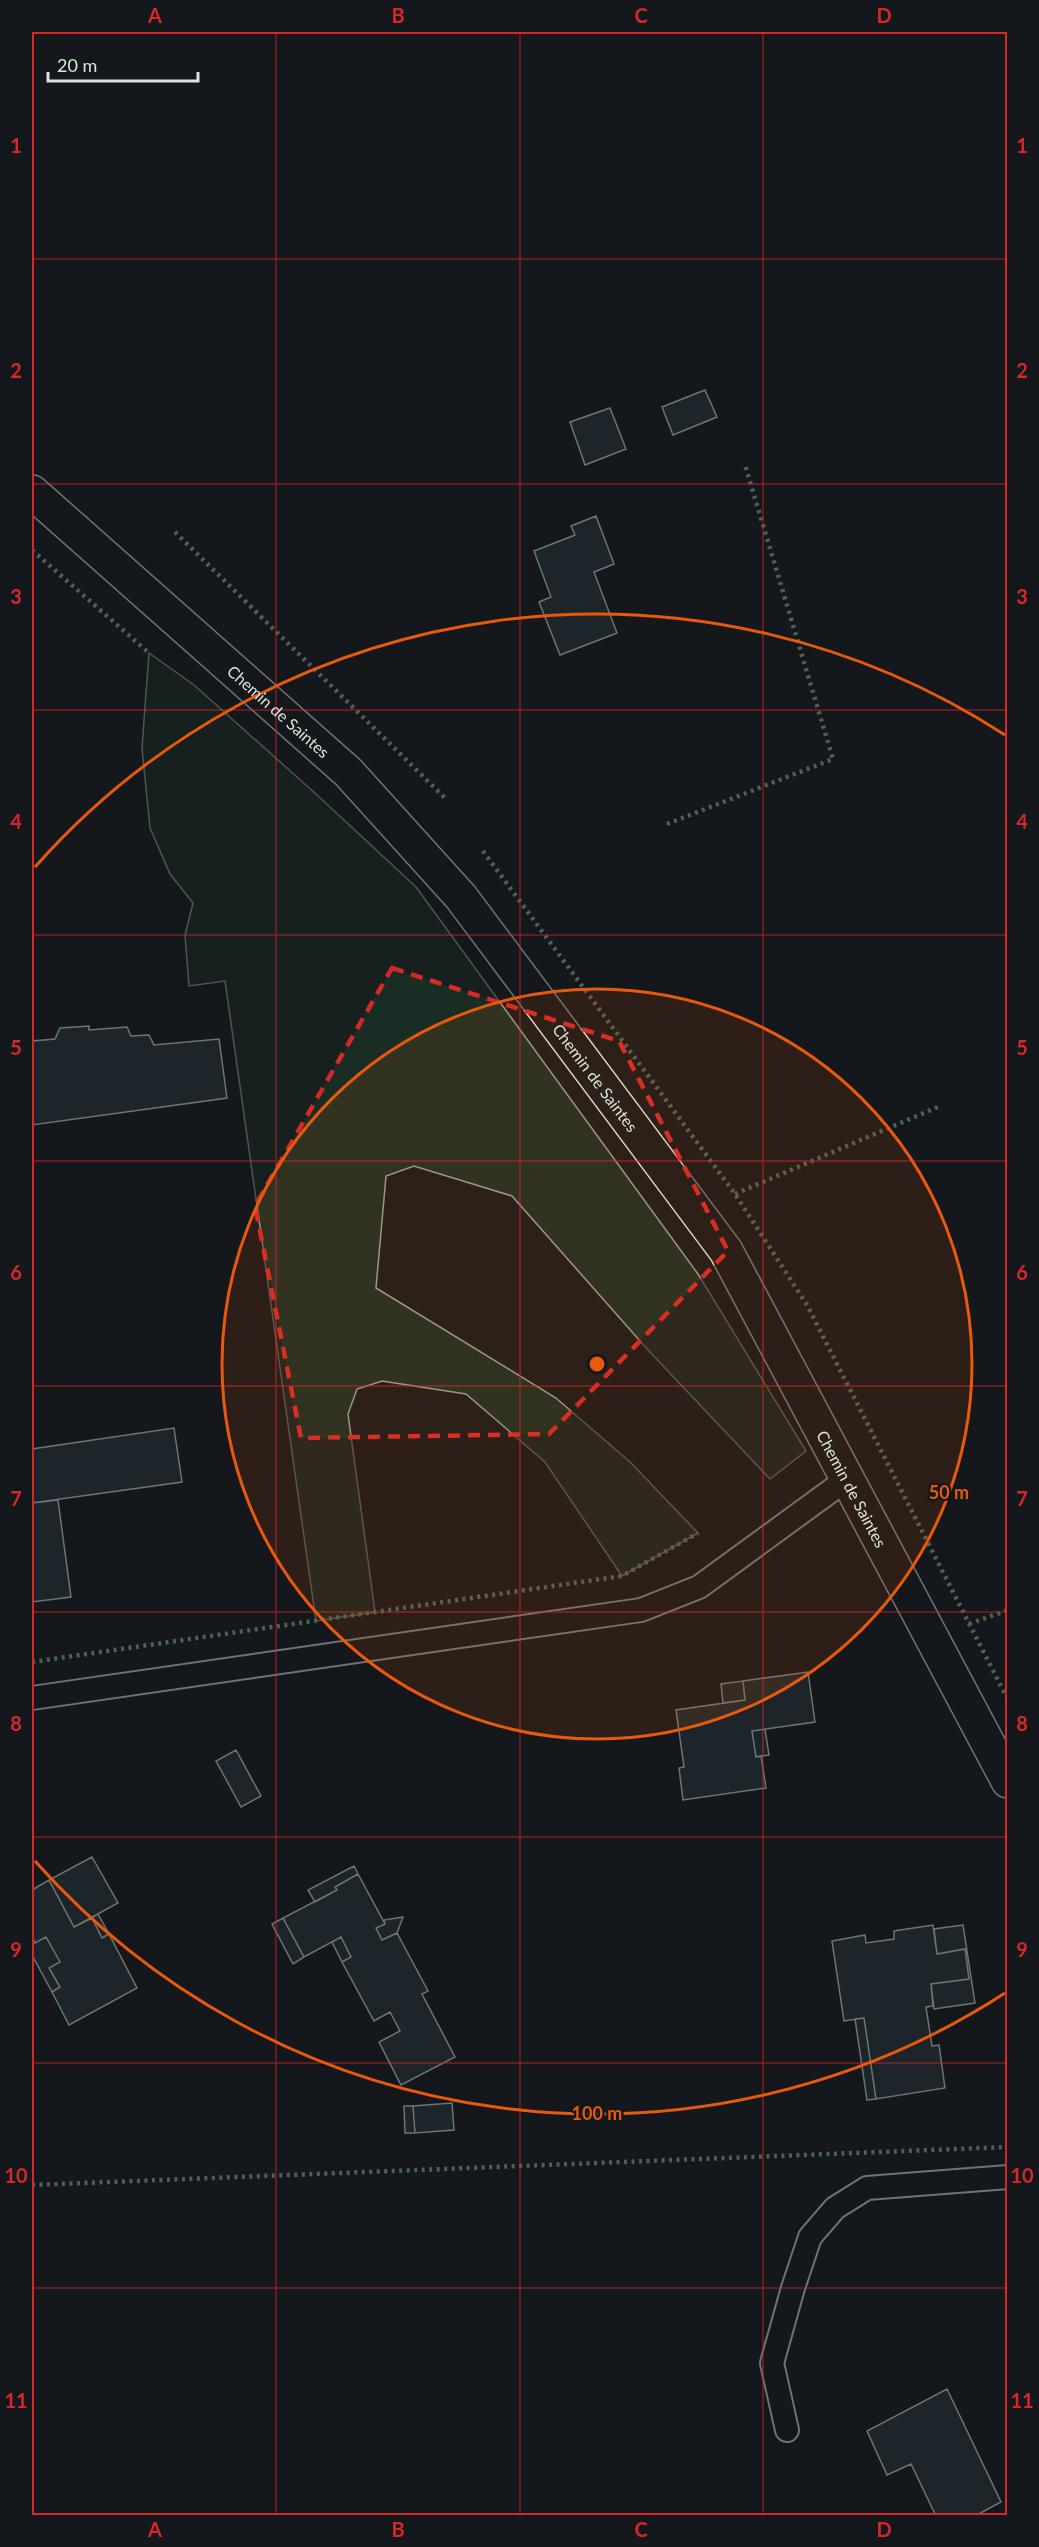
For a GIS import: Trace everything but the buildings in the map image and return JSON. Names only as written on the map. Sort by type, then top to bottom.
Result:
[{"type":"street","name":"Chemin de Saintes","points":[[32,492],[348,772],[461,897],[726,1251],[1008,1781]]},
{"type":"lane","points":[[32,1698],[641,1610],[699,1587],[847,1479]]},
{"type":"lane","points":[[787,2430],[772,2363],[810,2237],[835,2208],[867,2188],[1008,2177]]},
{"type":"highlighted area","points":[[392,968],[619,1041],[728,1251],[549,1434],[301,1438],[255,1206]]},
{"type":"green space","points":[[149,653],[194,685],[416,887],[698,1274],[806,1451],[770,1479],[648,1350],[512,1196],[414,1166],[386,1176],[376,1288],[556,1398],[630,1462],[698,1533],[622,1576],[545,1462],[466,1394],[382,1381],[357,1389],[348,1414],[375,1612],[316,1621],[225,981],[189,986],[185,935],[193,903],[170,874],[150,828],[142,748]]},
{"type":"hedge","points":[[667,824],[833,759],[745,465]]},
{"type":"hedge","points":[[175,532],[446,799]]},
{"type":"hedge","points":[[32,550],[149,653]]},
{"type":"hedge","points":[[483,851],[735,1194],[807,1305],[1008,1700]]},
{"type":"hedge","points":[[735,1194],[940,1106]]},
{"type":"hedge","points":[[32,1662],[622,1576],[698,1533]]},
{"type":"hedge","points":[[969,1624],[1008,1610]]},
{"type":"hedge","points":[[32,2185],[1008,2147]]}]
